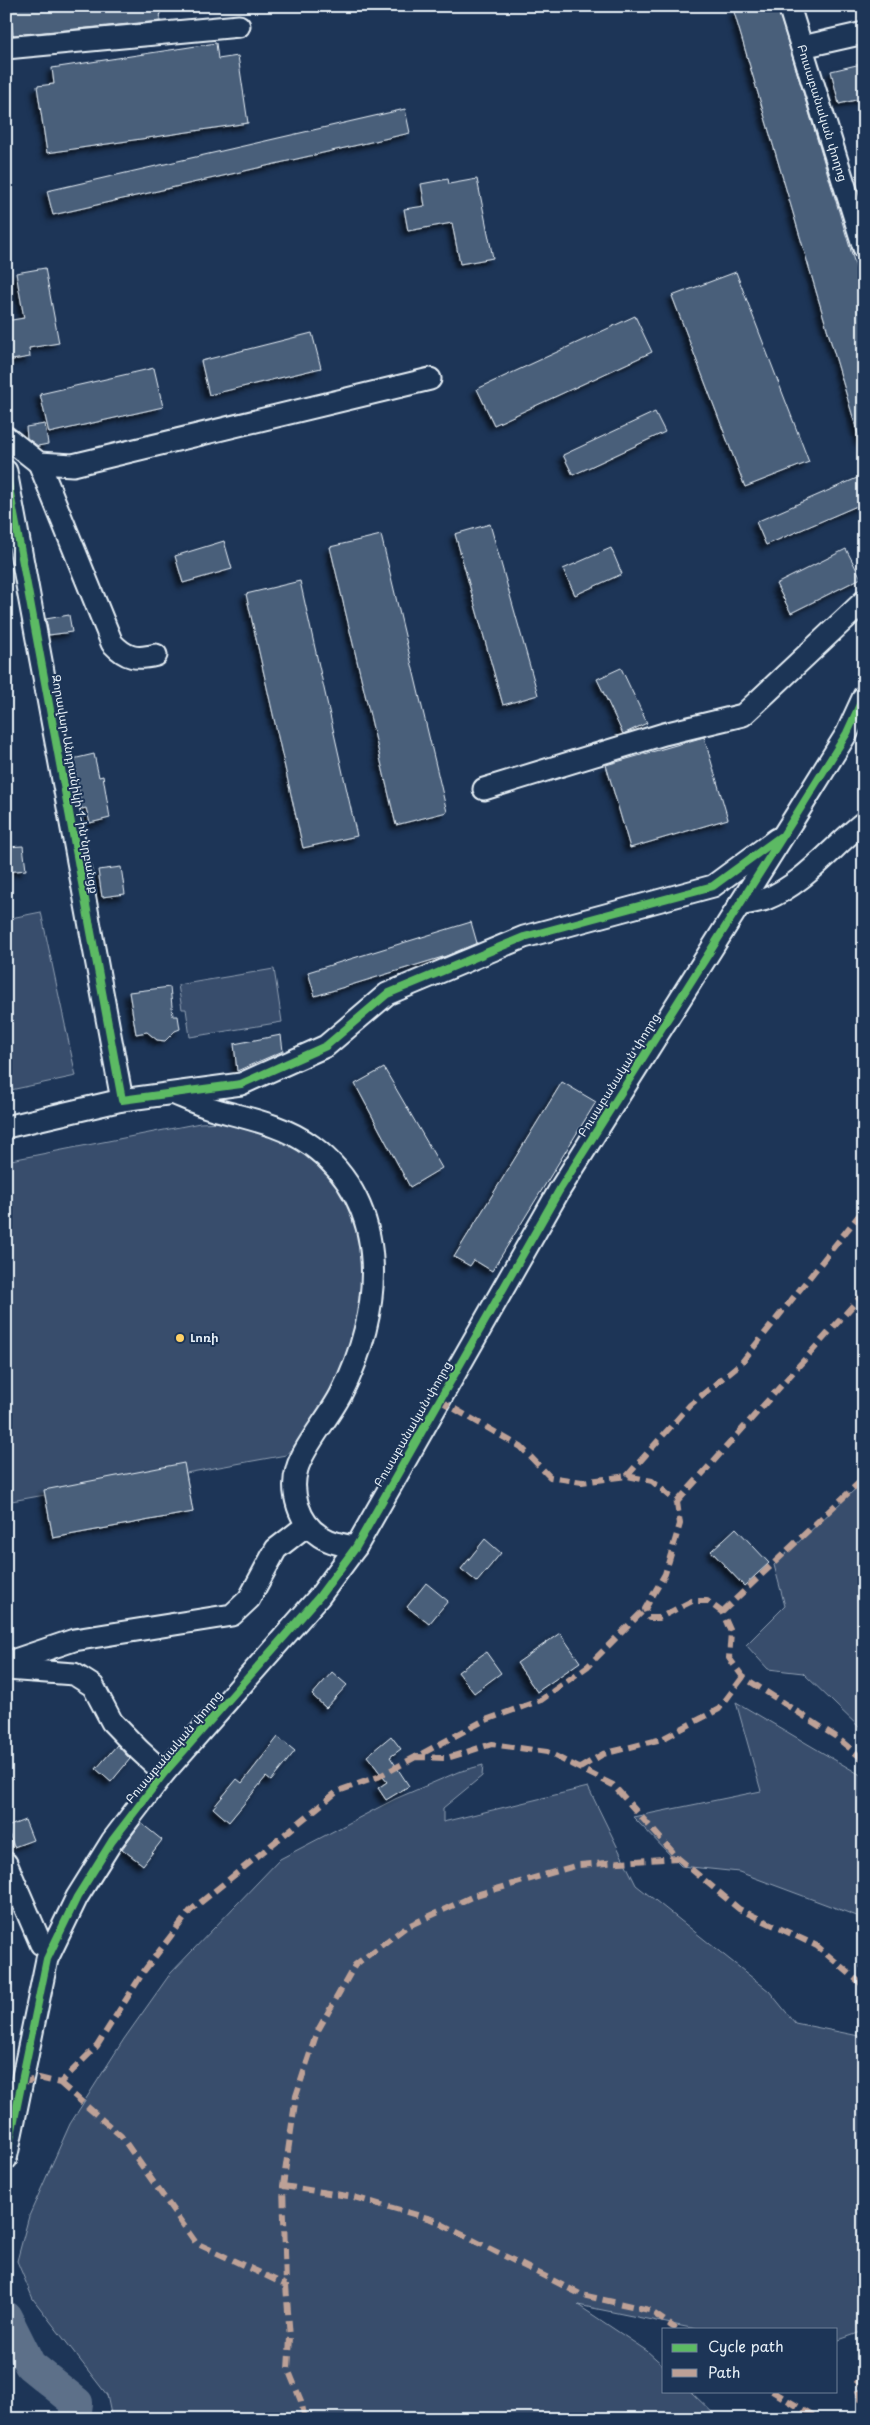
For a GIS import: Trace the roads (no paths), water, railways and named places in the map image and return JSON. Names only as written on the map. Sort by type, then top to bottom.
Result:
[{"type":"street","name":"Բուսաբանական փողոց","points":[[789,6],[864,247]]},
{"type":"street","points":[[6,48],[239,26]]},
{"type":"street","points":[[802,48],[864,33]]},
{"type":"street","points":[[39,463],[73,465],[430,380]]},
{"type":"street","points":[[6,437],[39,463],[112,643],[122,654],[142,659],[156,655]]},
{"type":"street","name":"Զորավար Անդրանիկի 1-ին նրբանցք","points":[[6,471],[122,1100]]},
{"type":"street","points":[[484,789],[664,734],[743,715],[864,601]]},
{"type":"street","name":"Բուսաբանական փողոց","points":[[6,2159],[47,1959],[77,1897],[112,1841],[164,1772],[319,1597],[356,1547],[560,1189],[784,835],[847,732],[861,705]]},
{"type":"street","points":[[739,904],[765,899],[783,891],[815,866],[864,822]]},
{"type":"street","points":[[6,1127],[122,1100],[242,1084],[326,1046],[387,994],[524,937],[713,886],[784,835]]},
{"type":"street","points":[[172,1093],[209,1107],[283,1129],[313,1146],[339,1171],[362,1209],[373,1245],[373,1287],[357,1358],[341,1394],[297,1468],[294,1490],[299,1508],[307,1525],[319,1536],[335,1544],[356,1547]]},
{"type":"street","points":[[6,1663],[74,1640],[232,1615],[248,1599],[276,1550],[307,1525]]},
{"type":"street","points":[[6,1669],[74,1674],[93,1686],[112,1722],[164,1772]]},
{"type":"street","points":[[6,1863],[41,1944]]},
{"type":"waterway","points":[[6,2317],[30,2365],[77,2403],[75,2419]]},
{"type":"place","name":"Լոռի","points":[[180,1338]]}]
